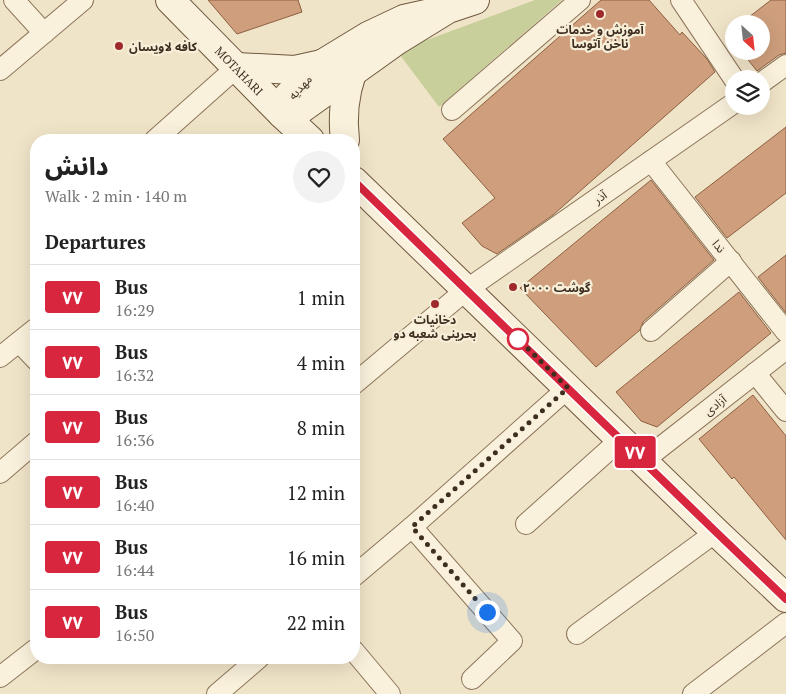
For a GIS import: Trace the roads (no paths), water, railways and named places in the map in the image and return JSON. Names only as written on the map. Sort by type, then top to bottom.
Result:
[{"type":"main road","name":"MOTAHARI","points":[[170,0],[304,134]]},
{"type":"main road","name":"مهدیه","points":[[282,114],[288,96],[322,64],[368,36],[404,18],[467,2]]},
{"type":"main road","name":"مهدیه","points":[[282,114],[301,109],[396,41],[467,2]]},
{"type":"main road","points":[[237,68],[295,70],[322,64]]},
{"type":"main road","points":[[345,134],[343,102],[352,73]]},
{"type":"main road","points":[[360,187],[786,598]]},
{"type":"street","points":[[14,0],[44,33]]},
{"type":"street","points":[[0,70],[83,0]]},
{"type":"street","points":[[452,110],[580,0]]},
{"type":"street","points":[[681,0],[728,70]]},
{"type":"street","points":[[770,77],[786,65]]},
{"type":"street","points":[[162,134],[237,68]]},
{"type":"street","name":"آذر","points":[[360,379],[466,290],[725,109]]},
{"type":"street","name":"ندا","points":[[651,161],[786,332]]},
{"type":"street","points":[[651,330],[732,262]]},
{"type":"street","points":[[0,357],[30,333]]},
{"type":"street","points":[[19,342],[30,354]]},
{"type":"street","name":"آزادی","points":[[643,461],[786,349]]},
{"type":"street","points":[[756,373],[786,411]]},
{"type":"street","points":[[360,571],[568,388]]},
{"type":"street","points":[[526,524],[621,439]]},
{"type":"street","points":[[3,464],[30,446]]},
{"type":"street","points":[[412,527],[512,641],[472,679]]},
{"type":"street","points":[[577,634],[716,532]]},
{"type":"street","points":[[693,694],[786,623]]},
{"type":"street","points":[[0,678],[30,653]]},
{"type":"street","points":[[360,658],[388,693]]},
{"type":"street","points":[[217,694],[252,664]]},
{"type":"place","name":"آموزش و خدمات ناخن آتوسا","points":[[600,14]]},
{"type":"place","name":"کافه لاویسان","points":[[119,46]]},
{"type":"place","name":"گوشت ۲۰۰۰","points":[[513,287]]},
{"type":"place","name":"دخانیات بحرینی شعبه دو","points":[[435,304]]}]
